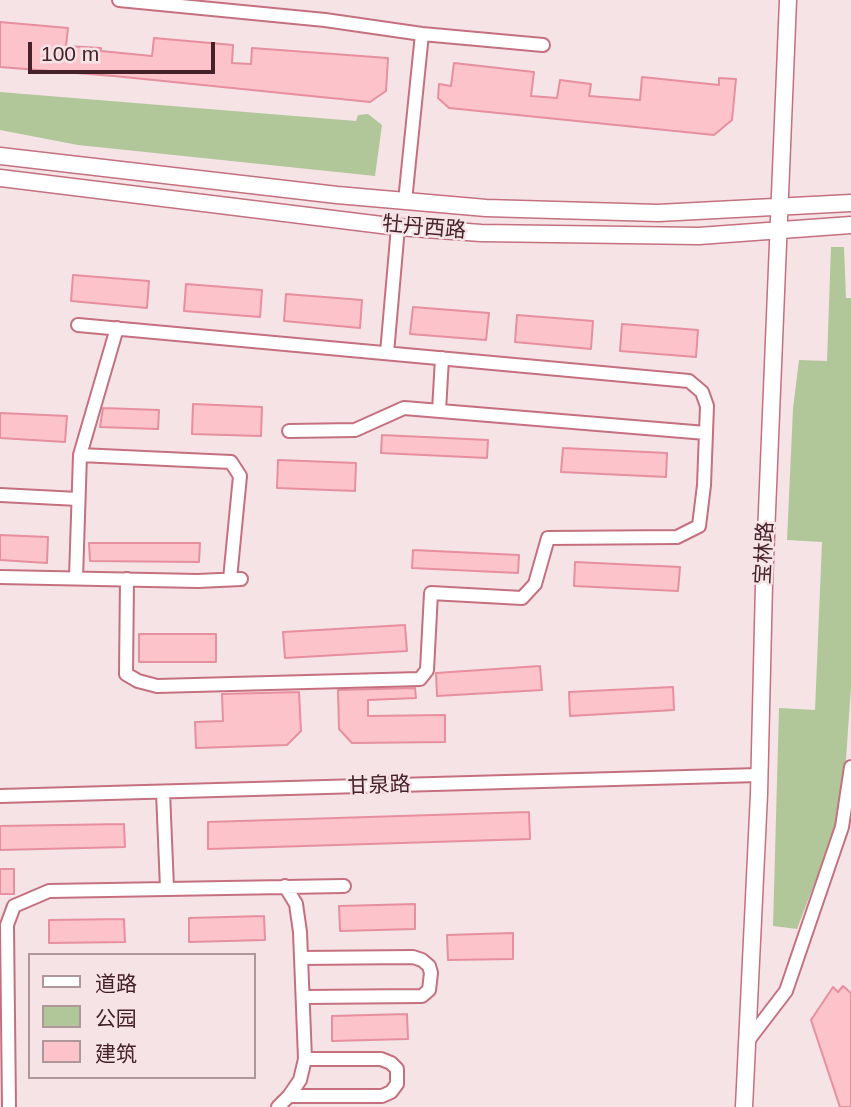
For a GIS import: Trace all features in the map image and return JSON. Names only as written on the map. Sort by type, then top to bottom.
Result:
[{"type":"street","points":[[119,0],[543,45]]},
{"type":"street","name":"宝林路","points":[[744,1107],[788,0]]},
{"type":"street","points":[[405,201],[422,34]]},
{"type":"street","name":"牡丹西路","points":[[0,156],[486,208],[658,213],[851,203]]},
{"type":"street","name":"牡丹西路","points":[[0,178],[398,227],[481,233],[699,236],[851,225]]},
{"type":"street","points":[[387,353],[398,227]]},
{"type":"street","points":[[78,325],[689,381],[702,392],[707,406],[704,485],[699,527],[677,537],[548,538],[535,584],[522,598],[431,593],[427,670],[419,679],[157,686],[138,681],[126,674],[127,579]]},
{"type":"street","points":[[76,578],[80,455],[117,328]]},
{"type":"street","points":[[439,411],[442,358]]},
{"type":"street","points":[[289,431],[355,430],[404,408],[706,433]]},
{"type":"street","points":[[0,577],[236,579],[240,476],[230,462],[80,455]]},
{"type":"street","points":[[0,495],[78,499]]},
{"type":"street","points":[[747,1042],[786,991],[842,827],[850,790],[851,767]]},
{"type":"street","name":"甘泉路","points":[[0,796],[759,775]]},
{"type":"street","points":[[163,792],[167,888]]},
{"type":"street","points":[[278,1107],[300,1080],[305,1059],[302,958],[296,904],[285,886]]},
{"type":"street","points":[[9,1107],[4,1044],[7,925],[14,906],[49,891],[344,886]]},
{"type":"street","points":[[302,958],[413,957],[429,965],[431,973],[429,990],[422,996],[303,998]]},
{"type":"street","points":[[289,1096],[382,1096],[391,1092],[397,1084],[397,1069],[381,1059],[305,1059]]},
{"type":"green space","points":[[0,92],[356,121],[358,115],[368,114],[382,125],[375,176],[78,145],[0,130]]},
{"type":"green space","points":[[831,247],[844,247],[846,298],[851,298],[851,687],[843,802],[797,929],[773,926],[779,708],[815,710],[822,542],[787,540],[793,409],[799,360],[827,361]]},
{"type":"building","points":[[0,22],[68,28],[66,46],[152,56],[154,38],[233,45],[232,63],[251,64],[252,48],[388,58],[386,91],[370,102],[0,67]]},
{"type":"building","points":[[454,63],[534,72],[531,96],[557,98],[560,80],[591,84],[589,96],[640,100],[642,77],[719,85],[719,78],[736,79],[732,120],[714,135],[449,108],[438,98],[439,84],[451,86]]},
{"type":"building","points":[[73,275],[149,281],[147,308],[71,301]]},
{"type":"building","points":[[186,284],[262,290],[260,317],[184,311]]},
{"type":"building","points":[[286,294],[362,300],[360,328],[284,321]]},
{"type":"building","points":[[413,307],[489,313],[486,340],[410,334]]},
{"type":"building","points":[[517,315],[593,321],[591,349],[515,342]]},
{"type":"building","points":[[622,324],[698,330],[696,357],[620,351]]},
{"type":"building","points":[[193,404],[262,407],[261,436],[192,434]]},
{"type":"building","points":[[103,408],[159,410],[158,429],[100,427]]},
{"type":"building","points":[[0,413],[67,416],[65,442],[0,438]]},
{"type":"building","points":[[382,435],[488,440],[487,458],[381,453]]},
{"type":"building","points":[[563,448],[667,453],[666,477],[561,472]]},
{"type":"building","points":[[278,460],[356,463],[355,491],[277,488]]},
{"type":"building","points":[[0,535],[48,537],[47,563],[0,560]]},
{"type":"building","points":[[89,543],[200,543],[199,562],[90,561]]},
{"type":"building","points":[[413,550],[519,555],[518,573],[412,568]]},
{"type":"building","points":[[575,562],[680,567],[678,591],[574,586]]},
{"type":"building","points":[[405,625],[407,651],[285,658],[283,632]]},
{"type":"building","points":[[139,634],[216,634],[216,662],[139,662]]},
{"type":"building","points":[[540,666],[542,690],[437,696],[436,673]]},
{"type":"building","points":[[673,687],[674,710],[570,716],[569,692]]},
{"type":"building","points":[[415,688],[416,698],[368,700],[368,716],[445,715],[445,742],[352,743],[339,729],[338,690]]},
{"type":"building","points":[[299,692],[301,731],[287,745],[196,748],[195,722],[223,721],[222,694]]},
{"type":"building","points":[[529,812],[530,839],[208,849],[208,822]]},
{"type":"building","points":[[124,824],[125,847],[0,850],[0,826]]},
{"type":"building","points":[[0,869],[14,869],[14,894],[0,894]]},
{"type":"building","points":[[415,904],[415,929],[340,931],[339,906]]},
{"type":"building","points":[[264,916],[265,940],[189,942],[189,918]]},
{"type":"building","points":[[124,919],[125,942],[49,943],[49,920]]},
{"type":"building","points":[[513,933],[513,959],[448,960],[447,935]]},
{"type":"building","points":[[843,986],[851,993],[851,1107],[840,1107],[811,1020],[833,987],[838,992]]},
{"type":"building","points":[[407,1014],[408,1039],[332,1041],[332,1016]]}]
